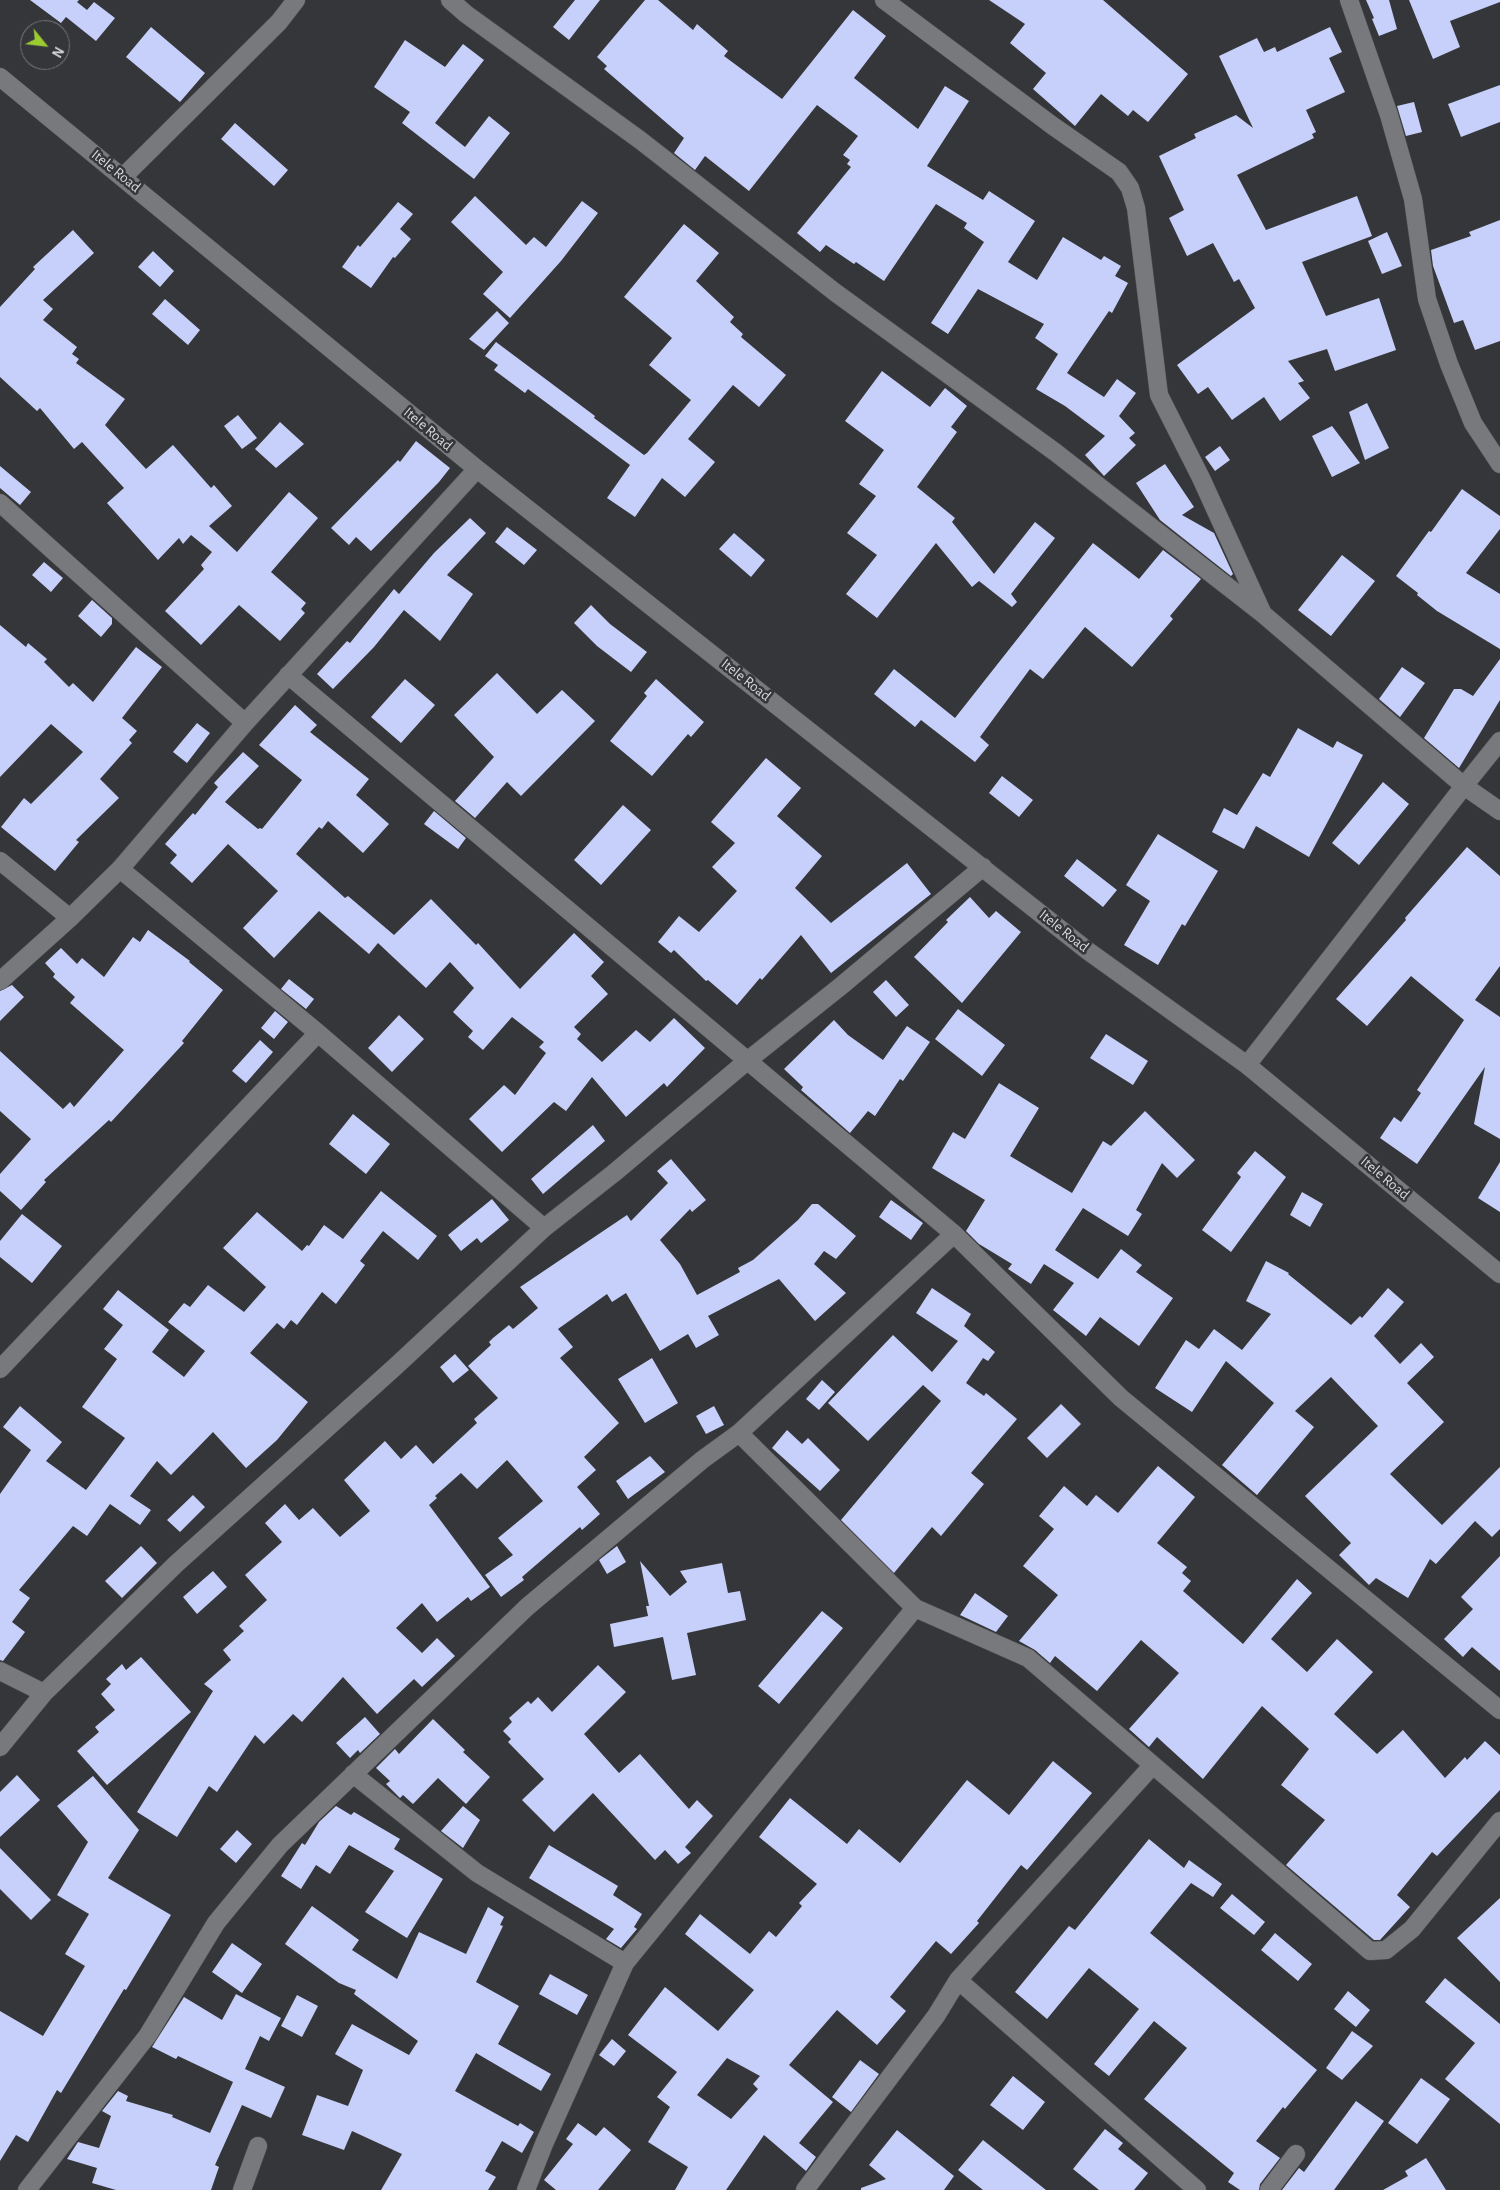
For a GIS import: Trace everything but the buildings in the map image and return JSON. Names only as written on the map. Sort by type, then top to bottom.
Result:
[{"type":"street","points":[[123,177],[279,22],[296,0]]},
{"type":"street","points":[[450,0],[640,140],[836,293],[1055,452],[1263,614],[1464,786],[1500,811]]},
{"type":"street","points":[[884,0],[1052,126],[1119,172],[1130,188],[1136,208],[1159,395],[1201,478],[1263,614]]},
{"type":"street","points":[[1349,0],[1389,115],[1413,199],[1427,299],[1449,364],[1473,422],[1500,464]]},
{"type":"street","name":"Itele Road","points":[[0,77],[477,470],[1088,951],[1247,1065],[1500,1274]]},
{"type":"street","points":[[0,981],[120,870],[244,723],[477,470]]},
{"type":"street","points":[[0,503],[244,723]]},
{"type":"street","points":[[288,675],[954,1234],[1121,1398],[1500,1710]]},
{"type":"street","points":[[1247,1065],[1500,740]]},
{"type":"street","points":[[0,861],[70,918]]},
{"type":"street","points":[[0,1746],[44,1693],[176,1564],[396,1366],[544,1228],[614,1173],[983,867]]},
{"type":"street","points":[[120,870],[318,1033],[544,1228]]},
{"type":"street","points":[[0,1369],[318,1033]]},
{"type":"street","points":[[28,2190],[148,2035],[216,1923],[280,1845],[527,1607],[702,1460],[739,1433],[954,1234]]},
{"type":"street","points":[[739,1433],[915,1608],[1028,1658],[1370,1951],[1386,1950],[1412,1929],[1500,1821]]},
{"type":"street","points":[[526,2190],[544,2144],[625,1963],[915,1608]]},
{"type":"street","points":[[0,1671],[44,1693]]},
{"type":"street","points":[[805,2190],[936,2016],[958,1980],[1152,1766]]},
{"type":"street","points":[[353,1774],[477,1873],[625,1963]]},
{"type":"street","points":[[958,1980],[1197,2190]]},
{"type":"street","points":[[242,2190],[258,2146]]},
{"type":"street","points":[[1269,2190],[1296,2154]]}]
